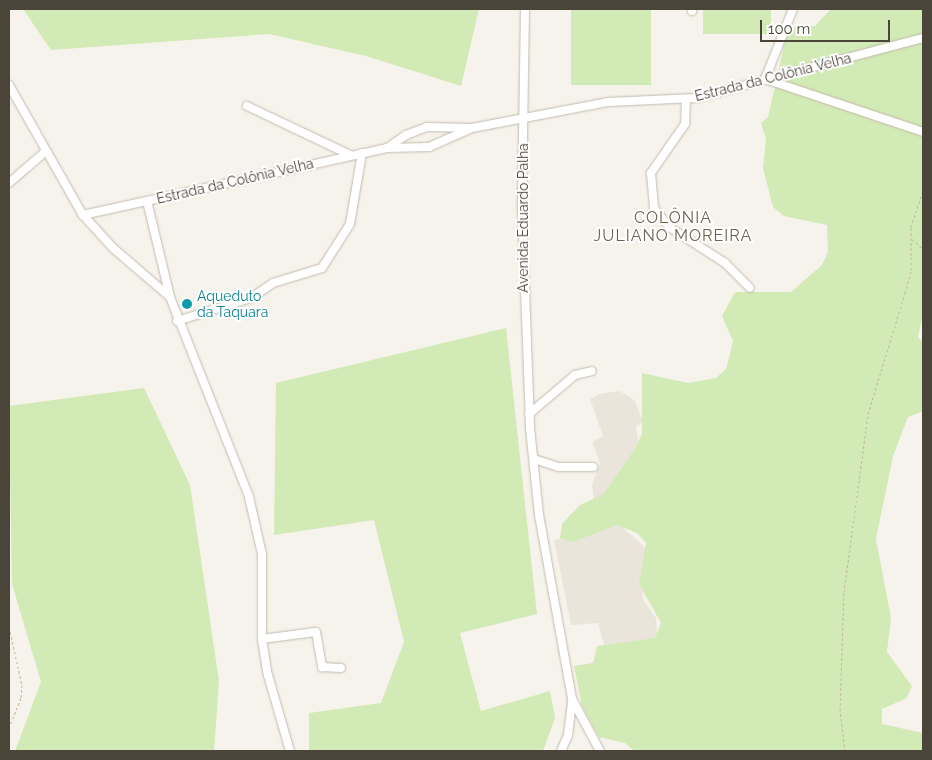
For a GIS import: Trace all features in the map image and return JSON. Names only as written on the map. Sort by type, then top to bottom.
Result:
[{"type":"street","name":"Avenida Eduardo Palha","points":[[525,9],[522,118],[523,283],[529,414],[540,524],[572,699]]},
{"type":"street","points":[[793,9],[765,79],[923,132]]},
{"type":"street","name":"Estrada da Colônia Velha","points":[[83,214],[350,155],[387,148],[428,147],[472,128],[522,118],[616,102],[686,99],[923,38]]},
{"type":"street","points":[[9,85],[83,214],[113,248],[170,297]]},
{"type":"street","points":[[686,99],[685,124],[651,174],[654,208],[669,227],[725,263],[750,288]]},
{"type":"street","points":[[247,106],[350,155]]},
{"type":"street","name":"Estrada da Colônia Velha","points":[[387,148],[406,135],[427,127],[472,128]]},
{"type":"street","points":[[9,183],[46,151]]},
{"type":"street","points":[[178,321],[251,298],[273,283],[322,268],[350,224],[362,153]]},
{"type":"street","points":[[147,201],[170,297],[178,321],[249,497],[262,554],[262,639],[268,675],[290,751]]},
{"type":"street","points":[[529,414],[575,375],[592,371]]},
{"type":"street","points":[[534,459],[558,467],[592,467]]},
{"type":"street","points":[[262,639],[316,632],[322,667],[341,668]]},
{"type":"street","points":[[561,751],[571,721],[572,699]]},
{"type":"street","points":[[572,699],[600,751]]},
{"type":"path","points":[[845,751],[840,710],[844,592],[868,414],[907,285],[913,216],[923,190]]},
{"type":"path","points":[[911,238],[923,249]]},
{"type":"path","points":[[9,364],[9,375]]},
{"type":"path","points":[[9,627],[22,685],[21,698],[9,728]]},
{"type":"shaded area","points":[[620,391],[635,401],[643,421],[636,427],[641,460],[623,487],[624,529],[644,546],[649,566],[641,575],[643,600],[656,618],[657,637],[607,654],[598,623],[571,625],[554,540],[597,529],[592,485],[600,463],[592,442],[603,436],[590,399],[599,394]]},
{"type":"green space","points":[[23,9],[479,9],[461,86],[366,56],[269,34],[51,50]]},
{"type":"green space","points":[[571,9],[651,9],[651,85],[571,85]]},
{"type":"green space","points":[[703,9],[771,9],[771,34],[703,34]]},
{"type":"green space","points":[[831,9],[923,9],[923,313],[918,337],[923,342],[923,411],[908,417],[893,456],[876,539],[891,618],[887,652],[912,686],[907,698],[882,709],[882,724],[923,733],[923,751],[634,751],[625,743],[599,737],[582,706],[574,666],[593,663],[597,646],[655,638],[661,623],[639,584],[646,543],[637,533],[617,525],[573,542],[560,538],[562,524],[580,505],[604,494],[636,447],[642,434],[642,373],[688,383],[716,378],[726,369],[733,341],[722,316],[735,292],[791,292],[822,265],[828,252],[827,225],[784,216],[773,207],[763,168],[766,139],[761,123],[768,117],[788,28],[815,26]]},
{"type":"green space","points":[[506,328],[537,614],[460,633],[481,711],[550,691],[555,718],[543,751],[309,751],[309,713],[381,703],[404,642],[374,520],[274,535],[276,383]]},
{"type":"green space","points":[[144,388],[190,485],[219,681],[214,751],[15,751],[41,682],[12,584],[9,406]]},
{"type":"place","name":"Aqueduto da Taquara","points":[[187,304]]},
{"type":"district","name":"COLÔNIA JULIANO MOREIRA","points":[[673,227]]}]
